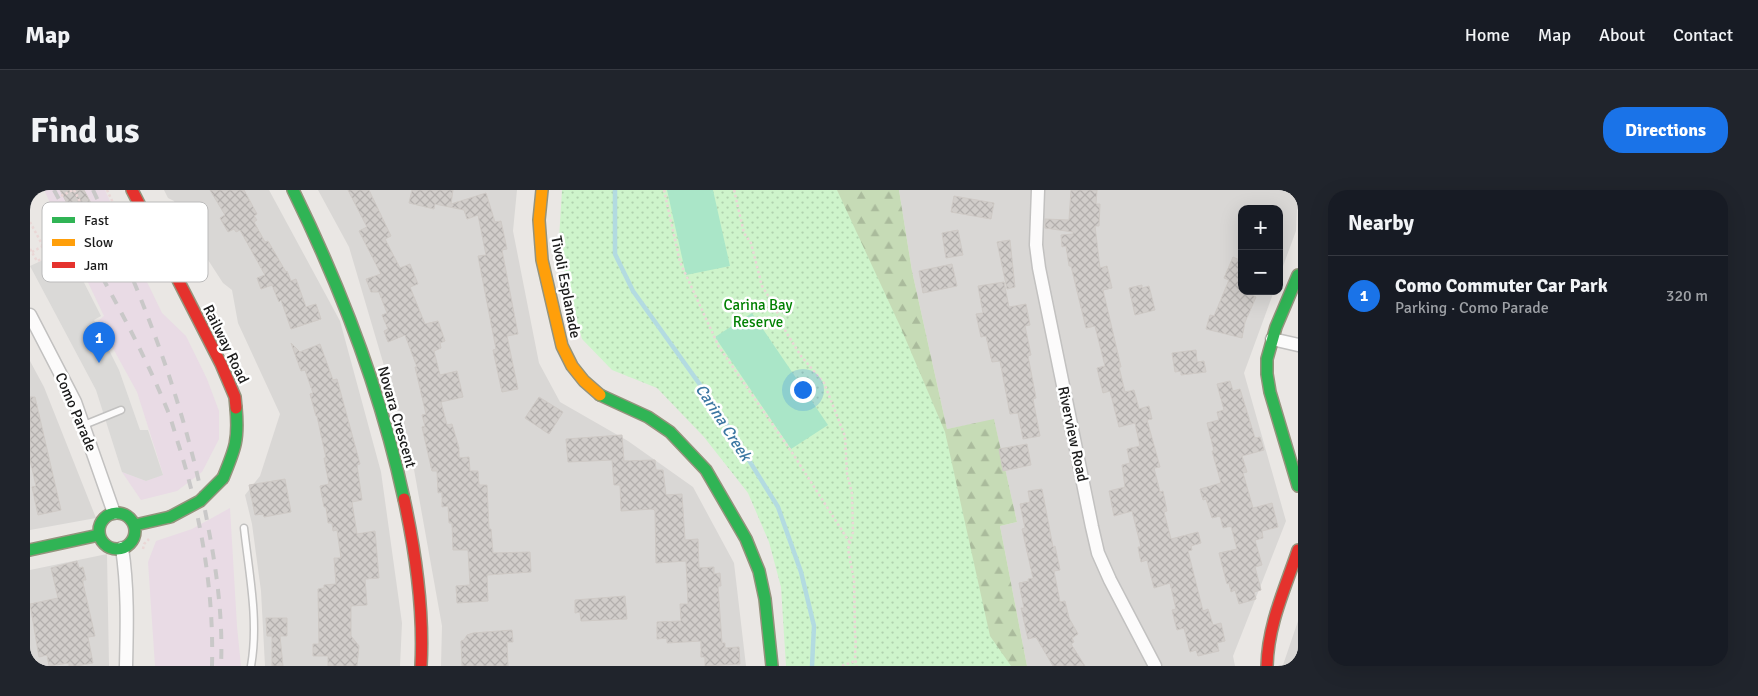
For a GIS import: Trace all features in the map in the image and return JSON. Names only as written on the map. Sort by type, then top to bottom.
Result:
[{"type":"street","name":"Railway Road","points":[[132,190],[138,202]]},
{"type":"street","name":"Novara Crescent","points":[[293,190],[312,227],[355,334],[378,401],[398,472],[412,541],[421,610],[421,666]]},
{"type":"street","name":"Tivoli Esplanade","points":[[542,190],[540,220],[542,260],[562,346],[572,366],[584,381],[599,394],[648,417],[670,432],[706,470],[746,539],[759,571],[765,599],[772,666]]},
{"type":"street","name":"Riverview Road","points":[[1038,190],[1036,245],[1039,268],[1098,553],[1155,666]]},
{"type":"street","points":[[1298,275],[1272,339],[1267,359],[1269,383],[1298,486]]},
{"type":"street","name":"Railway Road","points":[[135,525],[187,510],[200,502],[223,478],[236,446],[238,428],[235,397],[221,364],[179,282]]},
{"type":"street","name":"Como Parade","points":[[30,315],[66,383],[84,425],[114,513]]},
{"type":"street","points":[[1272,339],[1298,345]]},
{"type":"street","points":[[114,513],[125,514],[135,525],[134,537],[128,546],[116,549],[106,545],[99,535],[100,523],[104,518],[114,513]]},
{"type":"street","points":[[30,550],[99,535]]},
{"type":"street","points":[[122,548],[127,616],[126,666]]},
{"type":"street","points":[[1267,666],[1272,620],[1298,550]]},
{"type":"lane","points":[[84,425],[121,410]]},
{"type":"lane","points":[[244,528],[253,614],[254,651],[252,666]]},
{"type":"path","points":[[61,196],[74,190],[80,202]]},
{"type":"path","points":[[107,190],[113,202]]},
{"type":"path","points":[[664,190],[680,262],[719,347],[798,461],[850,543]]},
{"type":"path","points":[[734,190],[744,234],[752,243],[762,286],[801,356],[824,383],[845,436],[847,474],[852,493],[853,532],[848,549],[854,580],[855,635],[857,644],[855,661],[857,666]]},
{"type":"path","points":[[30,222],[42,244]]},
{"type":"path","points":[[31,250],[37,261],[42,259]]},
{"type":"path","points":[[143,549],[144,544],[150,538]]},
{"type":"path","points":[[842,666],[855,661]]},
{"type":"shaded area","points":[[44,190],[105,190],[110,202],[50,202]]},
{"type":"shaded area","points":[[164,190],[269,190],[340,321],[381,472],[402,623],[400,666],[265,666],[261,591],[252,524],[245,495],[260,476],[280,414],[238,323],[232,290],[223,283],[208,260],[208,202],[174,202],[168,198]]},
{"type":"shaded area","points":[[318,190],[517,190],[513,231],[539,363],[560,402],[628,441],[693,487],[734,563],[746,666],[441,666],[442,626],[413,464],[349,247]]},
{"type":"shaded area","points":[[899,190],[1298,190],[1296,231],[1283,266],[1283,205],[1238,205],[1238,295],[1273,295],[1244,373],[1286,521],[1233,656],[1235,666],[1027,666],[1000,526],[1017,522],[994,420],[947,429],[912,271]]},
{"type":"shaded area","points":[[42,260],[42,282],[84,282],[101,316],[94,320],[119,370],[140,430],[148,430],[163,475],[146,481],[122,472],[96,390],[30,266]]},
{"type":"shaded area","points":[[88,282],[147,282],[162,313],[186,336],[207,379],[219,411],[219,439],[202,472],[177,491],[141,500],[122,472],[146,481],[163,474],[137,392],[98,321],[104,316]]},
{"type":"shaded area","points":[[30,361],[44,387],[96,518],[30,530]]},
{"type":"shaded area","points":[[230,508],[241,666],[155,666],[148,562],[156,541],[192,529]]},
{"type":"shaded area","points":[[107,554],[109,666],[30,666],[30,570]]},
{"type":"shaded area","points":[[1298,621],[1298,666],[1284,666],[1283,665]]},
{"type":"green space","name":"Carina Bay Reserve","points":[[562,190],[837,190],[900,326],[945,432],[990,636],[1011,666],[786,666],[781,587],[769,542],[748,493],[704,437],[657,388],[612,370],[582,339],[566,282],[559,239]]},
{"type":"green space","points":[[667,190],[713,190],[730,266],[686,275]]},
{"type":"green space","points":[[752,190],[899,190],[912,271],[947,429],[994,419],[1017,522],[1000,526],[1027,666],[913,666]]},
{"type":"green space","points":[[752,313],[828,425],[791,449],[715,337]]},
{"type":"building","points":[[60,190],[84,190],[90,202],[66,202]]},
{"type":"building","points":[[210,190],[244,190],[257,214],[254,216],[257,220],[254,222],[265,242],[268,241],[287,271],[291,281],[296,279],[306,307],[316,304],[321,319],[291,329],[281,300],[279,302],[272,285],[261,289],[257,278],[265,275],[240,230],[236,232],[234,229],[228,232],[220,218],[225,215]]},
{"type":"building","points":[[348,190],[369,190],[391,236],[385,239],[400,268],[410,264],[418,284],[410,287],[425,324],[438,321],[445,341],[440,343],[441,348],[434,351],[440,375],[457,371],[463,397],[441,402],[447,425],[452,424],[459,448],[459,458],[469,457],[470,471],[478,471],[479,485],[487,485],[489,529],[491,529],[493,553],[530,552],[531,572],[487,575],[488,601],[457,603],[456,586],[470,585],[468,550],[453,550],[452,523],[449,523],[448,506],[442,507],[442,492],[438,493],[437,471],[432,471],[422,427],[425,426],[422,415],[426,414],[415,367],[417,367],[405,335],[388,342],[384,331],[388,329],[382,315],[387,313],[379,292],[371,292],[366,279],[381,274],[359,231],[367,227]]},
{"type":"building","points":[[412,190],[453,190],[451,204],[486,193],[495,222],[501,221],[507,249],[502,250],[518,334],[507,336],[518,389],[502,392],[493,350],[496,349],[478,256],[486,255],[478,215],[467,219],[464,210],[435,204],[434,209],[409,203]]},
{"type":"building","points":[[1071,190],[1097,190],[1096,204],[1100,204],[1099,226],[1095,226],[1100,268],[1107,266],[1112,288],[1103,290],[1125,392],[1134,390],[1139,409],[1149,406],[1152,419],[1147,420],[1160,467],[1154,468],[1160,492],[1163,491],[1167,511],[1164,512],[1171,539],[1198,532],[1201,543],[1191,546],[1192,550],[1188,551],[1203,611],[1208,609],[1213,625],[1221,623],[1225,641],[1217,643],[1219,651],[1198,656],[1196,650],[1190,652],[1184,628],[1177,630],[1172,610],[1176,609],[1170,583],[1154,588],[1147,560],[1141,562],[1138,547],[1141,547],[1132,511],[1114,516],[1109,491],[1125,487],[1122,465],[1130,463],[1127,449],[1140,446],[1135,423],[1119,427],[1110,391],[1103,393],[1097,368],[1105,366],[1095,326],[1086,328],[1071,266],[1069,266],[1066,246],[1062,247],[1061,235],[1073,234],[1073,232],[1045,228],[1045,219],[1069,220]]},
{"type":"building","points":[[954,196],[994,203],[991,219],[951,212]]},
{"type":"building","points":[[958,230],[963,255],[946,258],[942,233]]},
{"type":"building","points":[[1010,240],[1015,287],[1007,289],[997,242]]},
{"type":"building","points":[[1233,257],[1238,259],[1238,295],[1256,297],[1245,322],[1242,338],[1206,329],[1210,315],[1214,316],[1229,280],[1224,278]]},
{"type":"building","points":[[952,264],[957,286],[923,293],[919,271]]},
{"type":"building","points":[[1004,282],[1009,307],[1026,304],[1030,325],[1025,326],[1031,355],[1028,356],[1036,398],[1033,399],[1040,436],[1023,439],[1018,413],[1010,414],[1000,361],[992,362],[986,336],[981,337],[976,314],[983,313],[978,286]]},
{"type":"building","points":[[1142,285],[1142,288],[1149,286],[1155,310],[1135,315],[1129,288]]},
{"type":"building","points":[[291,343],[300,352],[320,344],[333,380],[337,379],[360,464],[357,465],[362,500],[352,502],[357,534],[375,531],[379,578],[365,579],[367,605],[351,606],[351,636],[359,646],[357,666],[328,666],[328,656],[313,656],[313,644],[319,644],[318,589],[324,588],[324,585],[336,584],[334,558],[341,558],[337,530],[333,531],[332,523],[328,523],[320,486],[329,484],[324,458],[326,458],[310,394],[313,393],[305,370],[301,371]]},
{"type":"building","points":[[1196,350],[1197,362],[1204,361],[1206,372],[1181,375],[1181,371],[1175,372],[1172,353]]},
{"type":"building","points":[[1230,381],[1233,391],[1240,389],[1255,438],[1260,437],[1264,450],[1242,456],[1247,472],[1243,473],[1253,508],[1272,503],[1278,527],[1262,531],[1263,538],[1255,540],[1262,565],[1255,567],[1261,590],[1254,592],[1256,599],[1239,604],[1235,590],[1231,592],[1229,583],[1227,584],[1219,553],[1237,549],[1231,526],[1223,528],[1220,516],[1212,518],[1206,499],[1203,500],[1200,489],[1221,483],[1207,423],[1219,420],[1217,412],[1224,410],[1217,384]]},
{"type":"building","points":[[30,397],[35,397],[61,510],[38,515],[32,487],[36,486],[30,460]]},
{"type":"building","points":[[539,397],[563,412],[549,434],[525,418]]},
{"type":"building","points":[[622,435],[624,461],[655,460],[656,470],[663,470],[666,495],[682,494],[685,540],[698,539],[699,568],[714,567],[714,574],[720,573],[721,586],[718,586],[722,643],[725,643],[725,648],[739,647],[740,664],[705,666],[705,657],[701,657],[701,641],[667,643],[667,638],[657,639],[657,622],[681,621],[680,604],[688,604],[686,561],[656,563],[655,511],[653,509],[621,511],[620,485],[614,485],[612,460],[568,462],[566,439]]},
{"type":"building","points":[[1027,444],[1031,465],[1003,471],[999,449]]},
{"type":"building","points":[[285,479],[291,512],[264,517],[263,514],[255,515],[249,485]]},
{"type":"building","points":[[1042,489],[1053,547],[1055,546],[1060,570],[1054,571],[1060,602],[1065,601],[1069,618],[1078,634],[1072,638],[1074,642],[1071,644],[1085,666],[1053,666],[1036,637],[1028,639],[1021,608],[1024,608],[1019,583],[1033,578],[1022,529],[1025,528],[1020,504],[1030,502],[1028,491]]},
{"type":"building","points":[[77,561],[79,568],[83,567],[86,580],[83,580],[83,583],[95,636],[88,637],[93,663],[76,666],[69,666],[69,663],[49,666],[47,655],[39,657],[30,604],[58,598],[51,568]]},
{"type":"building","points":[[625,596],[627,619],[581,621],[580,612],[575,613],[575,600]]},
{"type":"building","points":[[266,618],[287,618],[287,636],[280,636],[283,666],[272,666],[272,636],[267,636]]},
{"type":"building","points":[[512,630],[513,642],[507,642],[508,666],[462,666],[461,641],[467,635]]},
{"type":"waterway","name":"Carina Creek","points":[[615,190],[615,254],[633,291],[716,407],[778,507],[801,572],[814,626],[812,666]]},
{"type":"railway","points":[[54,190],[61,202]]},
{"type":"railway","points":[[93,190],[99,202]]},
{"type":"railway","points":[[105,282],[155,381],[170,418],[187,472],[200,527],[208,582],[211,610],[212,666]]},
{"type":"railway","points":[[134,282],[176,397],[199,483],[219,596],[221,666]]},
{"type":"traffic: fast","points":[[293,190],[311,227],[358,341],[384,419],[404,499]]},
{"type":"traffic: fast","points":[[1298,275],[1276,327],[1267,359],[1270,392],[1298,486]]},
{"type":"traffic: fast","points":[[600,395],[648,417],[670,432],[706,470],[746,539],[759,571],[765,599],[772,666]]},
{"type":"traffic: fast","points":[[223,478],[235,444],[237,428],[236,408]]},
{"type":"traffic: fast","points":[[170,517],[200,501],[223,478]]},
{"type":"traffic: fast","points":[[117,513],[124,514],[130,518],[134,524],[135,531],[134,538],[130,544],[124,548],[117,549],[110,548],[104,544],[100,538],[99,531],[100,524],[104,518],[110,514],[117,513]]},
{"type":"traffic: fast","points":[[135,525],[170,517]]},
{"type":"traffic: fast","points":[[30,550],[99,535]]},
{"type":"traffic: slow","points":[[542,190],[539,220],[542,260],[562,346],[572,366],[584,381],[600,395]]},
{"type":"traffic: jam","points":[[132,190],[138,202]]},
{"type":"traffic: jam","points":[[179,282],[221,364],[235,397],[236,408]]},
{"type":"traffic: jam","points":[[404,499],[418,582],[422,645],[421,666]]},
{"type":"traffic: jam","points":[[1267,666],[1270,636],[1274,621],[1298,550]]},
{"type":"place","name":"Como Commuter Car Park","points":[[99,363]]}]
